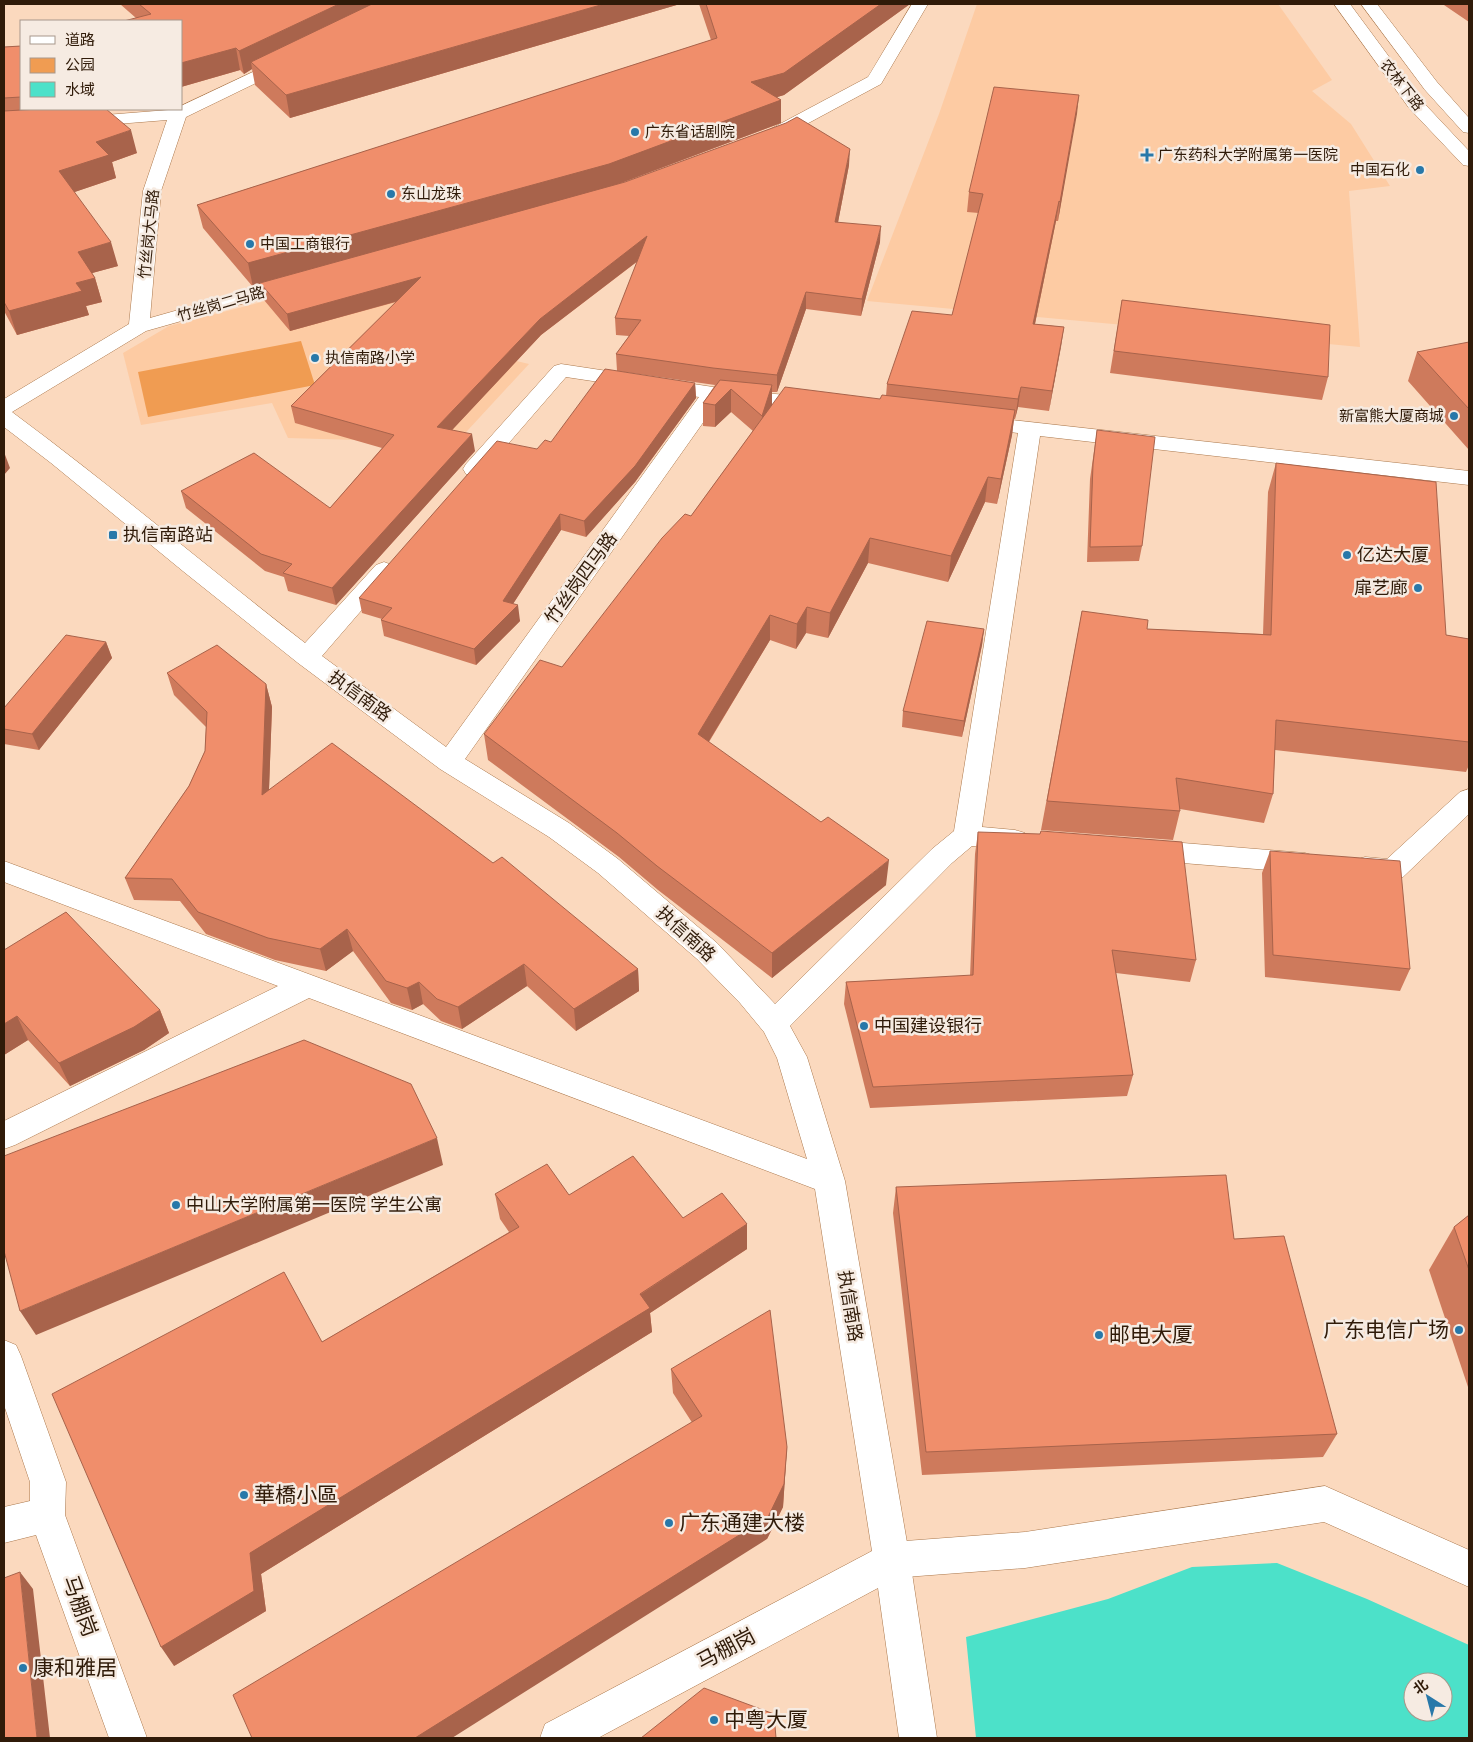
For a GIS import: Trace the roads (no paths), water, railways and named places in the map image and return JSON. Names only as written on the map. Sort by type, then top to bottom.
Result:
[{"type":"street","points":[[752,143],[779,133],[875,80],[920,4]]},
{"type":"street","name":"农林下路","points":[[1342,4],[1415,104],[1469,161]]},
{"type":"street","name":"农林下路","points":[[1369,4],[1431,86],[1469,128]]},
{"type":"street","points":[[4,128],[105,114],[178,114],[302,53]]},
{"type":"street","name":"竹丝岗大马路","points":[[139,327],[152,191],[178,114]]},
{"type":"street","name":"竹丝岗二马路","points":[[4,408],[139,327],[318,277]]},
{"type":"street","points":[[457,488],[561,370],[712,393],[832,406]]},
{"type":"street","name":"竹丝岗四马路","points":[[450,762],[712,393]]},
{"type":"street","name":"执信南路","points":[[4,417],[59,458],[192,567],[307,657],[450,762],[559,830],[608,866],[707,951],[750,995],[774,1024],[792,1057],[829,1181],[892,1560],[918,1738]]},
{"type":"street","points":[[961,421],[1469,478]]},
{"type":"street","points":[[774,1024],[942,856],[967,836],[1030,428]]},
{"type":"street","points":[[307,657],[398,554]]},
{"type":"street","points":[[1126,848],[1394,870],[1469,799]]},
{"type":"street","points":[[967,836],[1037,842]]},
{"type":"street","points":[[4,870],[829,1181]]},
{"type":"street","points":[[4,1136],[307,985]]},
{"type":"street","points":[[4,1356],[48,1482],[46,1515],[4,1525]]},
{"type":"street","points":[[892,1560],[1024,1550],[1325,1504],[1469,1568]]},
{"type":"street","name":"马棚岗","points":[[46,1515],[128,1738]]},
{"type":"street","name":"马棚岗","points":[[559,1738],[892,1560]]},
{"type":"water","points":[[1277,1563],[1367,1599],[1469,1645],[1469,1738],[976,1738],[966,1637],[1108,1599],[1192,1567]]},
{"type":"place","name":"广东省话剧院","points":[[635,132]]},
{"type":"place","name":"广东药科大学附属第一医院","points":[[1147,155]]},
{"type":"place","name":"中国石化","points":[[1420,170]]},
{"type":"place","name":"东山龙珠","points":[[391,194]]},
{"type":"place","name":"中国工商银行","points":[[250,244]]},
{"type":"place","name":"执信南路小学","points":[[315,358]]},
{"type":"place","name":"新富熊大厦商城","points":[[1454,416]]},
{"type":"place","name":"执信南路站","points":[[113,535]]},
{"type":"place","name":"亿达大厦","points":[[1347,555]]},
{"type":"place","name":"扉艺廊","points":[[1418,588]]},
{"type":"place","name":"中国建设银行","points":[[864,1026]]},
{"type":"place","name":"中山大学附属第一医院 学生公寓","points":[[176,1205]]},
{"type":"place","name":"广东电信广场","points":[[1459,1330]]},
{"type":"place","name":"邮电大厦","points":[[1099,1335]]},
{"type":"place","name":"華橋小區","points":[[244,1495]]},
{"type":"place","name":"广东通建大楼","points":[[669,1523]]},
{"type":"place","name":"康和雅居","points":[[23,1668]]},
{"type":"place","name":"中粤大厦","points":[[714,1720]]}]
